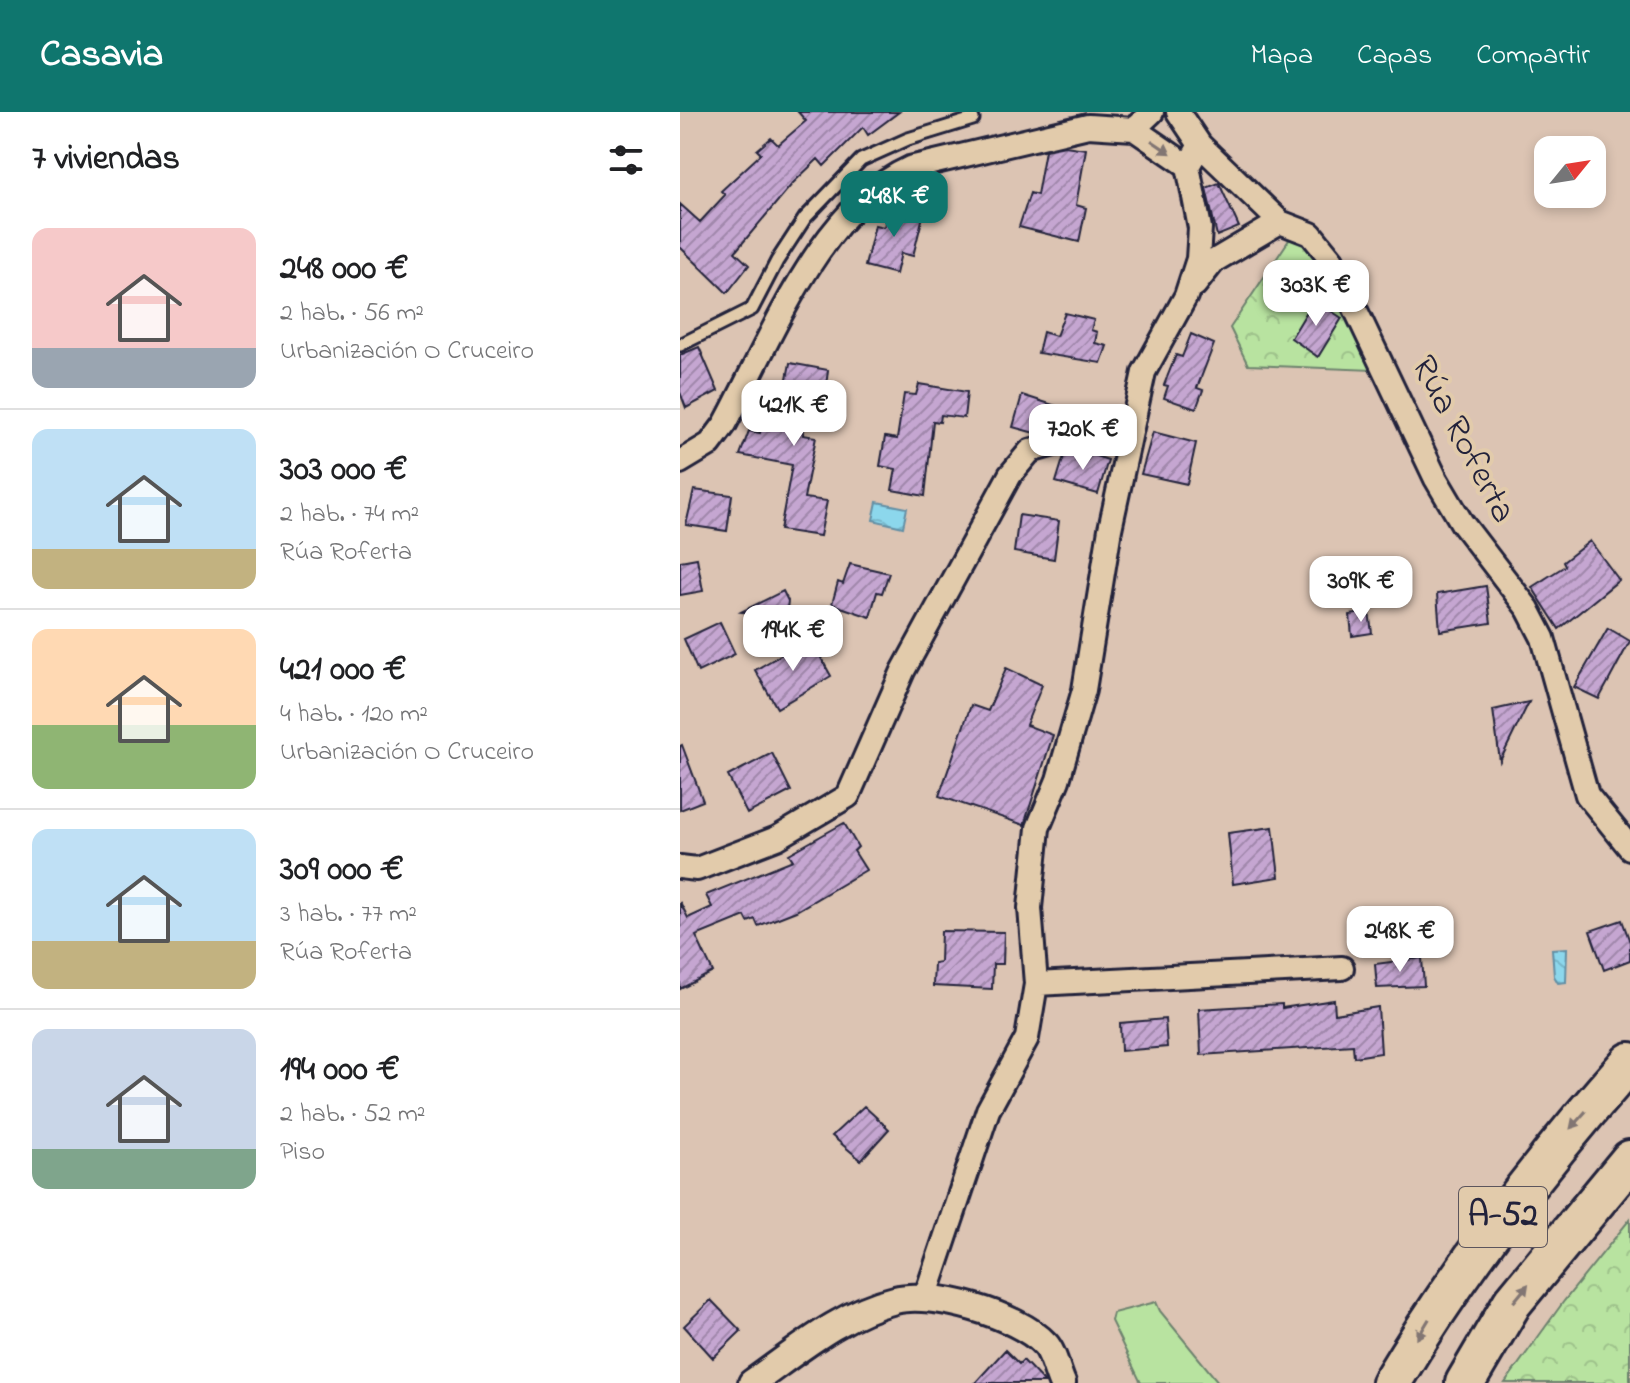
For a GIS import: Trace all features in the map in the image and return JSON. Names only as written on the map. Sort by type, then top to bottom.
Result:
[{"type":"highway","name":"A-52","points":[[1391,1383],[1438,1305],[1552,1151],[1630,1062]]},
{"type":"highway","name":"A-52","points":[[1465,1383],[1512,1303],[1630,1160]]},
{"type":"street","points":[[1134,129],[1152,112]]},
{"type":"street","name":"Rúa Roferta","points":[[1178,112],[1200,145],[1280,222],[1311,234],[1332,260],[1436,479],[1462,523],[1528,609],[1549,655],[1587,795],[1630,848]]},
{"type":"street","points":[[683,453],[710,444],[725,424],[826,236],[885,179],[910,168],[1055,131],[1088,126],[1134,129],[1188,166]]},
{"type":"street","points":[[1186,296],[1198,259],[1200,228],[1188,166],[1200,145]]},
{"type":"street","points":[[925,1298],[988,1110],[1027,1038],[1036,984],[1030,908],[1038,828],[1058,780],[1084,690],[1128,436],[1144,372],[1186,296],[1214,261],[1280,222]]},
{"type":"street","points":[[680,867],[697,869],[777,838],[848,796],[903,671],[1010,475],[1030,451],[1078,437],[1128,436]]},
{"type":"street","points":[[1036,984],[1342,968]]},
{"type":"street","points":[[752,1383],[829,1328],[895,1299],[925,1298],[984,1310],[1012,1322],[1046,1344],[1062,1383]]},
{"type":"lane","points":[[680,345],[752,309],[777,261],[805,218],[861,160],[908,139],[973,119]]},
{"type":"green space","points":[[1293,234],[1308,246],[1332,278],[1351,314],[1373,370],[1248,365],[1230,328]]},
{"type":"green space","points":[[1630,1219],[1630,1383],[1505,1383],[1564,1301]]},
{"type":"green space","points":[[1156,1302],[1219,1383],[1141,1383],[1111,1321],[1113,1313]]},
{"type":"water","points":[[877,502],[907,508],[903,527],[873,520]]},
{"type":"water","points":[[1567,948],[1566,982],[1558,983],[1554,976],[1552,949]]},
{"type":"building","points":[[798,112],[899,112],[868,135],[863,127],[824,166],[818,159],[793,183],[735,252],[749,265],[727,293],[680,247],[680,204],[700,222],[725,195],[721,191],[761,154],[757,150],[771,138],[778,145],[806,121]]},
{"type":"building","points":[[1065,146],[1086,149],[1076,205],[1086,208],[1079,242],[1019,227],[1030,193],[1037,195],[1045,150]]},
{"type":"building","points":[[1219,183],[1239,227],[1217,236],[1206,188]]},
{"type":"building","points":[[890,204],[924,212],[913,256],[901,253],[896,274],[865,266],[875,225],[884,227]]},
{"type":"building","points":[[1314,300],[1342,318],[1318,357],[1291,338]]},
{"type":"building","points":[[1065,313],[1094,320],[1091,330],[1097,332],[1095,343],[1107,346],[1101,363],[1038,353],[1043,332],[1056,336]]},
{"type":"building","points":[[1191,334],[1214,344],[1197,388],[1203,390],[1196,409],[1164,398],[1168,386],[1164,385],[1176,355],[1182,357]]},
{"type":"building","points":[[699,347],[718,391],[686,408],[680,392],[680,355]]},
{"type":"building","points":[[790,363],[828,370],[824,403],[807,400],[803,435],[816,437],[804,498],[827,501],[820,536],[780,530],[792,465],[740,455],[749,431],[760,433],[762,423],[778,426]]},
{"type":"building","points":[[919,384],[967,392],[964,418],[941,415],[940,422],[933,421],[925,496],[892,490],[896,469],[880,466],[885,437],[897,439],[904,394],[916,395]]},
{"type":"building","points":[[1022,395],[1059,407],[1054,429],[1038,434],[1013,427]]},
{"type":"building","points":[[1153,432],[1196,443],[1187,484],[1141,474]]},
{"type":"building","points":[[1080,451],[1108,460],[1098,494],[1056,482],[1064,456]]},
{"type":"building","points":[[694,490],[732,495],[727,531],[686,525]]},
{"type":"building","points":[[1019,515],[1059,521],[1054,559],[1014,552]]},
{"type":"building","points":[[1590,541],[1619,580],[1559,629],[1532,587],[1565,566],[1563,562]]},
{"type":"building","points":[[697,558],[703,591],[680,595],[680,561]]},
{"type":"building","points":[[850,564],[889,573],[882,593],[877,592],[870,617],[832,604],[838,582],[843,584]]},
{"type":"building","points":[[1486,586],[1491,623],[1440,631],[1437,594]]},
{"type":"building","points":[[783,591],[788,601],[786,617],[741,612]]},
{"type":"building","points":[[1369,612],[1372,633],[1352,636],[1350,615]]},
{"type":"building","points":[[720,622],[735,654],[698,672],[684,639]]},
{"type":"building","points":[[1608,628],[1630,641],[1599,699],[1574,687]]},
{"type":"building","points":[[810,638],[831,676],[777,708],[755,670]]},
{"type":"building","points":[[1006,668],[1042,685],[1026,725],[1053,735],[1024,825],[939,796],[971,705],[988,711]]},
{"type":"building","points":[[1529,702],[1500,761],[1493,710]]},
{"type":"building","points":[[680,746],[703,801],[680,810]]},
{"type":"building","points":[[772,753],[791,791],[747,814],[728,776]]},
{"type":"building","points":[[844,823],[858,847],[854,851],[866,870],[796,911],[758,926],[755,919],[748,922],[745,916],[696,936],[713,972],[680,989],[680,902],[688,918],[712,907],[706,895],[793,860],[789,854]]},
{"type":"building","points":[[1273,827],[1279,877],[1233,884],[1228,833]]},
{"type":"building","points":[[1622,920],[1630,942],[1630,960],[1604,970],[1590,931]]},
{"type":"building","points":[[941,931],[1004,932],[1003,964],[993,964],[992,989],[933,986],[934,963],[940,962]]},
{"type":"building","points":[[1422,958],[1424,986],[1377,988],[1375,964]]},
{"type":"building","points":[[1334,1000],[1335,1014],[1378,1007],[1381,1053],[1354,1057],[1353,1045],[1201,1055],[1199,1009],[1282,1004],[1282,1008]]},
{"type":"building","points":[[1165,1019],[1167,1047],[1121,1051],[1120,1023]]},
{"type":"building","points":[[864,1106],[889,1129],[861,1160],[832,1136]]},
{"type":"building","points":[[711,1300],[741,1331],[713,1358],[684,1326]]},
{"type":"building","points":[[1005,1350],[1019,1364],[1023,1360],[1045,1383],[975,1383]]}]
